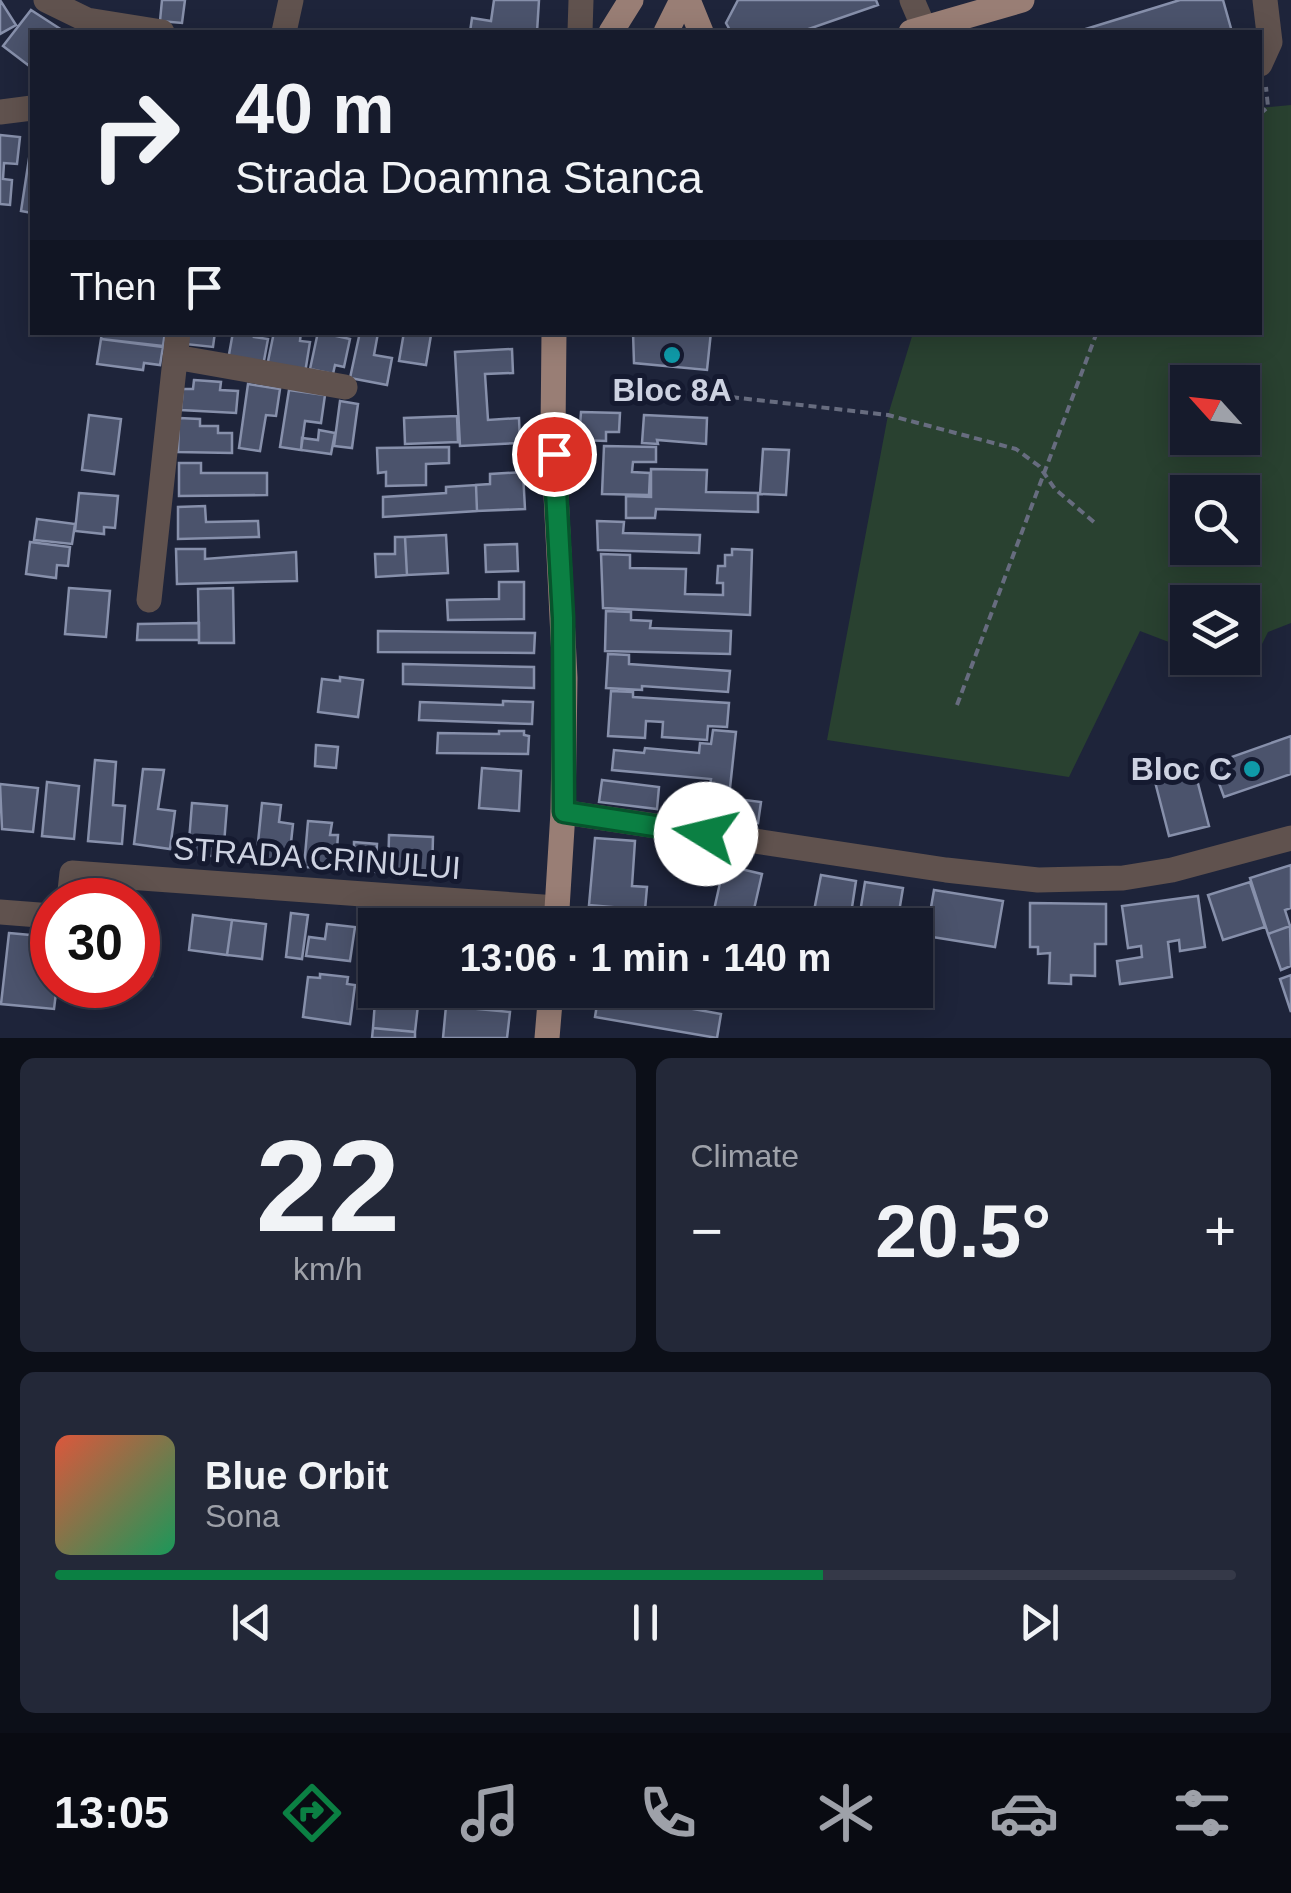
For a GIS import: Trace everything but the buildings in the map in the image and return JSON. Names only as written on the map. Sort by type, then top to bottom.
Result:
[{"type":"main road","points":[[612,30],[631,0]]},
{"type":"main road","points":[[667,30],[685,0]]},
{"type":"main road","points":[[685,0],[700,30]]},
{"type":"main road","points":[[918,30],[1022,0]]},
{"type":"main road","points":[[554,335],[553,432],[565,678],[564,812],[558,908]]},
{"type":"main road","points":[[556,374],[568,335]]},
{"type":"main road","points":[[548,1038],[550,1008]]},
{"type":"street","points":[[46,0],[87,20],[150,30]]},
{"type":"street","points":[[284,30],[291,0]]},
{"type":"street","points":[[580,30],[581,0]]},
{"type":"street","points":[[912,0],[918,30]]},
{"type":"street","points":[[1262,60],[1270,42],[1265,0]]},
{"type":"street","points":[[0,112],[30,108]]},
{"type":"street","points":[[150,600],[176,344],[345,386]]},
{"type":"street","points":[[564,812],[946,870],[1038,880],[1123,878],[1172,870],[1291,838]]},
{"type":"street","name":"STRADA CRINULUI","points":[[71,878],[72,873],[128,878]]},
{"type":"street","name":"STRADA CRINULUI","points":[[160,881],[467,908]]},
{"type":"street","points":[[0,912],[30,914]]},
{"type":"path","points":[[957,704],[1095,335]]},
{"type":"path","points":[[731,397],[888,415],[1016,449],[1039,466],[1043,475],[1095,523]]},
{"type":"green space","points":[[1291,105],[1291,623],[1268,632],[1260,648],[1260,585],[1170,585],[1170,642],[1140,631],[1069,777],[827,740],[888,415],[912,335],[1262,335],[1262,108]]},
{"type":"place","name":"Bloc 8A","points":[[672,355]]},
{"type":"place","name":"Bloc C","points":[[1252,769]]},
{"type":"route","points":[[554,454],[565,678],[564,812],[706,834]]}]
